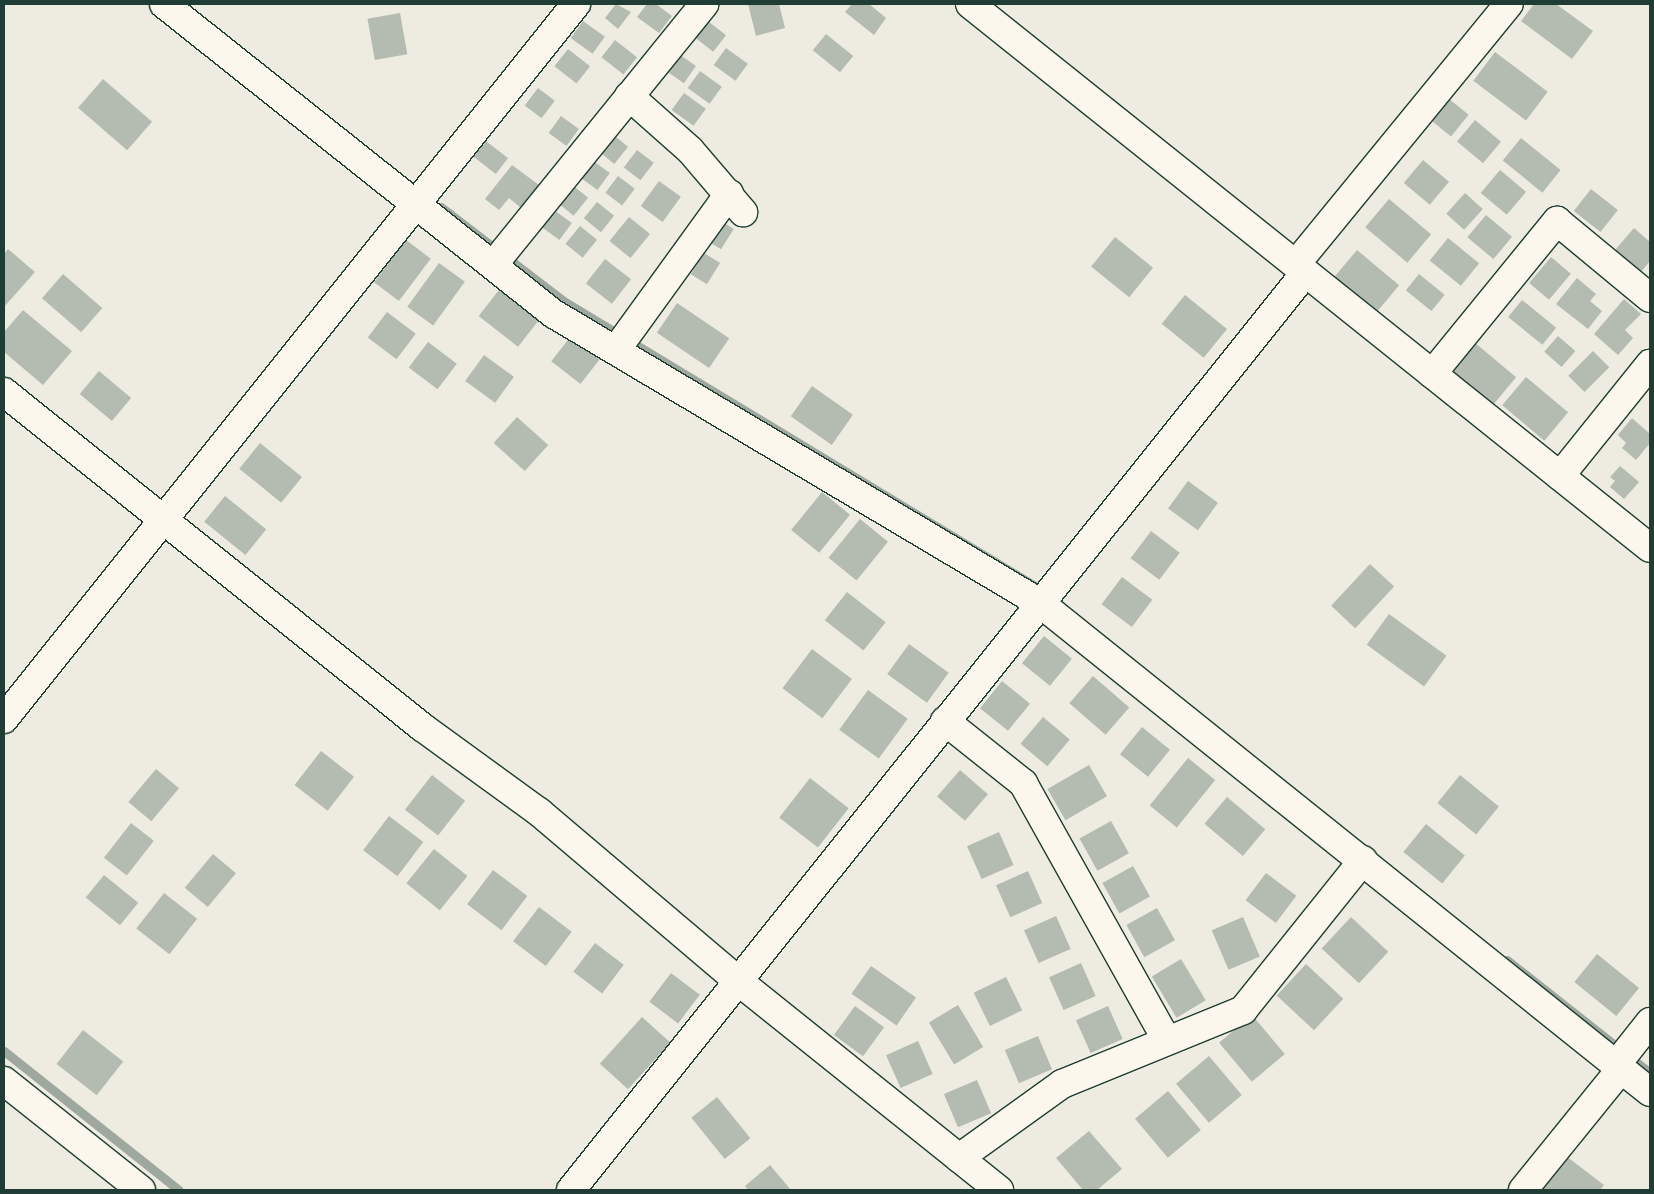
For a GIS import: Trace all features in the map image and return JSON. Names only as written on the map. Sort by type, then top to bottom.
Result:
[{"type":"street","points":[[164,4],[422,196],[499,258],[554,314],[622,342],[1045,596],[1363,860],[1622,1060],[1650,1092]]},
{"type":"street","points":[[4,719],[576,4]]},
{"type":"street","points":[[499,258],[704,4]]},
{"type":"street","points":[[970,4],[1650,548]]},
{"type":"street","points":[[571,1190],[1045,596],[1300,268],[1509,4]]},
{"type":"street","points":[[622,342],[736,203],[690,150],[629,96]]},
{"type":"street","points":[[1432,374],[1557,221],[1650,298]]},
{"type":"street","points":[[1560,476],[1650,364]]},
{"type":"street","points":[[4,392],[422,726],[539,812],[737,980],[999,1190]]},
{"type":"street","points":[[945,721],[1023,783],[1168,1041]]},
{"type":"street","points":[[959,1158],[1062,1084],[1243,1010],[1363,860]]},
{"type":"street","points":[[1524,1190],[1650,1022]]},
{"type":"street","points":[[4,1081],[141,1190]]},
{"type":"building","points":[[616,4],[631,12],[618,29],[605,18]]},
{"type":"building","points":[[647,4],[656,4],[672,16],[659,33],[637,17]]},
{"type":"building","points":[[748,4],[779,4],[785,28],[756,36]]},
{"type":"building","points":[[852,4],[869,4],[886,18],[874,35],[845,12]]},
{"type":"building","points":[[1534,4],[1556,4],[1593,31],[1572,59],[1521,21]]},
{"type":"building","points":[[400,13],[407,54],[375,60],[368,19]]},
{"type":"building","points":[[704,18],[726,35],[713,52],[691,35]]},
{"type":"building","points":[[583,21],[605,37],[592,54],[571,38]]},
{"type":"building","points":[[826,34],[853,56],[840,72],[813,50]]},
{"type":"building","points":[[615,40],[637,57],[624,75],[601,57]]},
{"type":"building","points":[[726,48],[748,64],[735,81],[714,65]]},
{"type":"building","points":[[568,49],[590,66],[577,84],[554,66]]},
{"type":"building","points":[[673,50],[696,66],[684,83],[661,67]]},
{"type":"building","points":[[1495,52],[1548,92],[1526,120],[1473,81]]},
{"type":"building","points":[[700,71],[722,87],[709,104],[688,88]]},
{"type":"building","points":[[103,79],[152,122],[127,150],[78,108]]},
{"type":"building","points":[[538,88],[555,101],[542,118],[525,106]]},
{"type":"building","points":[[684,93],[706,109],[693,126],[672,110]]},
{"type":"building","points":[[1443,94],[1469,115],[1451,137],[1425,116]]},
{"type":"building","points":[[561,116],[579,129],[566,146],[549,133]]},
{"type":"building","points":[[1475,120],[1501,142],[1483,163],[1457,141]]},
{"type":"building","points":[[611,133],[628,147],[614,164],[597,150]]},
{"type":"building","points":[[1521,138],[1561,170],[1542,193],[1503,161]]},
{"type":"building","points":[[486,141],[508,158],[496,174],[474,157]]},
{"type":"building","points":[[637,150],[654,163],[641,180],[624,168]]},
{"type":"building","points":[[592,160],[610,173],[597,190],[580,177]]},
{"type":"building","points":[[1423,160],[1449,182],[1430,205],[1404,183]]},
{"type":"building","points":[[512,165],[539,185],[521,208],[509,198],[499,210],[485,199]]},
{"type":"building","points":[[1500,170],[1526,192],[1507,215],[1481,193]]},
{"type":"building","points":[[618,176],[635,189],[622,205],[605,193]]},
{"type":"building","points":[[659,181],[681,197],[663,222],[641,206]]},
{"type":"building","points":[[571,184],[588,198],[574,216],[557,202]]},
{"type":"building","points":[[1591,189],[1618,210],[1601,232],[1574,211]]},
{"type":"building","points":[[1465,193],[1483,209],[1464,230],[1446,214]]},
{"type":"building","points":[[1389,199],[1431,234],[1407,263],[1365,227]]},
{"type":"building","points":[[597,202],[614,216],[601,232],[584,218]]},
{"type":"building","points":[[554,210],[572,223],[559,240],[542,227]]},
{"type":"building","points":[[1486,215],[1512,237],[1493,259],[1467,237]]},
{"type":"building","points":[[629,217],[650,234],[630,258],[609,241]]},
{"type":"building","points":[[721,221],[734,229],[721,249],[708,241]]},
{"type":"building","points":[[580,226],[597,240],[583,258],[566,244]]},
{"type":"building","points":[[1634,228],[1650,242],[1650,261],[1641,272],[1615,250]]},
{"type":"building","points":[[1115,237],[1153,268],[1129,297],[1091,267]]},
{"type":"building","points":[[1448,238],[1479,263],[1461,286],[1430,261]]},
{"type":"building","points":[[406,240],[431,259],[399,301],[374,282]]},
{"type":"building","points":[[8,249],[35,272],[4,307],[4,254]]},
{"type":"building","points":[[1357,250],[1399,285],[1375,314],[1333,278]]},
{"type":"building","points":[[704,253],[720,263],[707,284],[691,274]]},
{"type":"building","points":[[1551,257],[1571,274],[1549,300],[1529,283]]},
{"type":"building","points":[[605,259],[631,279],[612,304],[586,283]]},
{"type":"building","points":[[439,263],[465,282],[433,325],[407,307]]},
{"type":"building","points":[[63,274],[102,308],[81,332],[42,298]]},
{"type":"building","points":[[1419,274],[1445,295],[1431,311],[1406,290]]},
{"type":"building","points":[[1577,278],[1596,294],[1590,301],[1602,311],[1588,329],[1556,304]]},
{"type":"building","points":[[499,290],[538,321],[518,347],[479,316]]},
{"type":"building","points":[[1185,295],[1227,329],[1204,358],[1162,324]]},
{"type":"building","points":[[1624,299],[1641,314],[1625,330],[1633,338],[1618,355],[1594,334]]},
{"type":"building","points":[[1522,300],[1556,328],[1542,345],[1508,317]]},
{"type":"building","points":[[677,303],[729,338],[709,368],[657,333]]},
{"type":"building","points":[[23,310],[72,351],[43,385],[4,352],[4,332]]},
{"type":"building","points":[[387,312],[416,334],[396,359],[368,338]]},
{"type":"building","points":[[571,336],[600,359],[580,384],[551,361]]},
{"type":"building","points":[[1558,336],[1575,351],[1562,367],[1544,352]]},
{"type":"building","points":[[428,342],[457,364],[437,389],[409,368]]},
{"type":"building","points":[[1474,342],[1516,377],[1493,405],[1451,370]]},
{"type":"building","points":[[1593,351],[1609,367],[1585,392],[1568,376]]},
{"type":"building","points":[[484,355],[514,377],[495,403],[465,381]]},
{"type":"building","points":[[99,371],[131,398],[112,421],[80,394]]},
{"type":"building","points":[[1526,377],[1568,412],[1544,441],[1502,405]]},
{"type":"building","points":[[812,386],[853,415],[832,445],[791,416]]},
{"type":"building","points":[[517,417],[548,445],[525,471],[494,443]]},
{"type":"building","points":[[1632,418],[1650,434],[1650,443],[1636,460],[1622,448],[1626,443],[1618,435]]},
{"type":"building","points":[[260,443],[302,477],[281,503],[239,469]]},
{"type":"building","points":[[1620,466],[1639,482],[1624,499],[1610,487],[1615,481],[1610,477]]},
{"type":"building","points":[[1188,481],[1218,503],[1198,530],[1168,509]]},
{"type":"building","points":[[822,492],[850,515],[819,553],[791,530]]},
{"type":"building","points":[[225,496],[266,529],[245,555],[204,522]]},
{"type":"building","points":[[860,519],[888,542],[857,581],[829,558]]},
{"type":"building","points":[[1151,531],[1180,553],[1159,580],[1131,558]]},
{"type":"building","points":[[1370,564],[1394,587],[1355,628],[1331,606]]},
{"type":"building","points":[[1122,577],[1152,600],[1132,627],[1102,604]]},
{"type":"building","points":[[847,592],[886,622],[863,651],[825,620]]},
{"type":"building","points":[[1389,614],[1446,656],[1424,686],[1367,645]]},
{"type":"building","points":[[1044,636],[1072,659],[1050,686],[1022,663]]},
{"type":"building","points":[[909,644],[949,673],[927,703],[887,674]]},
{"type":"building","points":[[812,649],[852,679],[822,718],[783,688]]},
{"type":"building","points":[[1093,676],[1129,707],[1106,735],[1069,703]]},
{"type":"building","points":[[1002,681],[1030,704],[1008,731],[980,708]]},
{"type":"building","points":[[868,690],[908,719],[879,758],[839,730]]},
{"type":"building","points":[[1043,717],[1070,739],[1047,766],[1021,744]]},
{"type":"building","points":[[1142,727],[1170,750],[1148,777],[1120,754]]},
{"type":"building","points":[[321,751],[354,777],[328,811],[295,785]]},
{"type":"building","points":[[1188,758],[1215,780],[1177,827],[1150,805]]},
{"type":"building","points":[[1089,765],[1107,796],[1065,820],[1047,789]]},
{"type":"building","points":[[156,769],[179,788],[151,821],[128,802]]},
{"type":"building","points":[[960,770],[988,794],[965,821],[937,796]]},
{"type":"building","points":[[432,775],[465,801],[438,836],[405,810]]},
{"type":"building","points":[[1460,775],[1499,806],[1476,834],[1437,803]]},
{"type":"building","points":[[810,778],[849,808],[818,848],[779,817]]},
{"type":"building","points":[[1227,797],[1265,829],[1243,856],[1205,824]]},
{"type":"building","points":[[389,816],[423,842],[397,876],[363,850]]},
{"type":"building","points":[[1111,821],[1129,853],[1097,871],[1080,838]]},
{"type":"building","points":[[131,823],[154,841],[127,876],[104,858]]},
{"type":"building","points":[[1426,824],[1465,855],[1442,883],[1403,852]]},
{"type":"building","points":[[999,832],[1014,865],[982,879],[967,846]]},
{"type":"building","points":[[434,849],[467,876],[440,910],[406,883]]},
{"type":"building","points":[[213,854],[236,873],[208,907],[185,888]]},
{"type":"building","points":[[1133,866],[1150,897],[1119,914],[1102,883]]},
{"type":"building","points":[[493,870],[527,896],[501,930],[467,904]]},
{"type":"building","points":[[1028,871],[1042,903],[1010,917],[996,885]]},
{"type":"building","points":[[1266,873],[1296,896],[1276,923],[1246,900]]},
{"type":"building","points":[[104,875],[138,903],[120,925],[86,898]]},
{"type":"building","points":[[164,893],[197,919],[169,954],[136,928]]},
{"type":"building","points":[[539,907],[572,932],[546,966],[513,941]]},
{"type":"building","points":[[1157,908],[1175,940],[1144,957],[1126,925]]},
{"type":"building","points":[[1056,916],[1071,949],[1039,963],[1024,930]]},
{"type":"building","points":[[1243,917],[1260,957],[1229,970],[1212,930]]},
{"type":"building","points":[[1351,917],[1388,952],[1359,983],[1322,948]]},
{"type":"building","points":[[595,943],[624,965],[602,993],[573,972]]},
{"type":"building","points":[[1597,954],[1639,988],[1616,1016],[1574,982]]},
{"type":"building","points":[[1181,959],[1206,1000],[1177,1018],[1152,977]]},
{"type":"building","points":[[1081,963],[1096,996],[1064,1010],[1049,977]]},
{"type":"building","points":[[1306,964],[1343,999],[1314,1030],[1277,995]]},
{"type":"building","points":[[871,966],[916,998],[897,1025],[851,994]]},
{"type":"building","points":[[671,973],[700,995],[678,1023],[649,1002]]},
{"type":"building","points":[[1006,977],[1022,1010],[990,1026],[974,993]]},
{"type":"building","points":[[958,1005],[983,1047],[954,1065],[929,1023]]},
{"type":"building","points":[[855,1006],[884,1027],[863,1056],[834,1035]]},
{"type":"building","points":[[1108,1006],[1123,1039],[1091,1053],[1076,1020]]},
{"type":"building","points":[[1252,1015],[1285,1054],[1252,1082],[1219,1043]]},
{"type":"building","points":[[642,1017],[670,1042],[628,1089],[600,1064]]},
{"type":"building","points":[[83,1030],[123,1061],[97,1095],[57,1064]]},
{"type":"building","points":[[1038,1036],[1052,1069],[1019,1083],[1005,1050]]},
{"type":"building","points":[[918,1041],[933,1074],[901,1088],[886,1055]]},
{"type":"building","points":[[1209,1056],[1242,1095],[1209,1123],[1176,1084]]},
{"type":"building","points":[[977,1080],[991,1113],[958,1127],[944,1094]]},
{"type":"building","points":[[1168,1091],[1201,1130],[1168,1158],[1135,1119]]},
{"type":"building","points":[[717,1097],[750,1138],[725,1159],[691,1118]]},
{"type":"building","points":[[1089,1131],[1122,1169],[1097,1190],[1083,1190],[1056,1158]]},
{"type":"building","points":[[1566,1156],[1604,1185],[1600,1190],[1540,1189]]},
{"type":"building","points":[[770,1165],[791,1190],[748,1190],[745,1186]]},
{"type":"waterway","points":[[441,207],[562,300],[1045,592]]},
{"type":"waterway","points":[[1507,960],[1650,1073]]},
{"type":"waterway","points":[[4,1051],[179,1190]]}]
